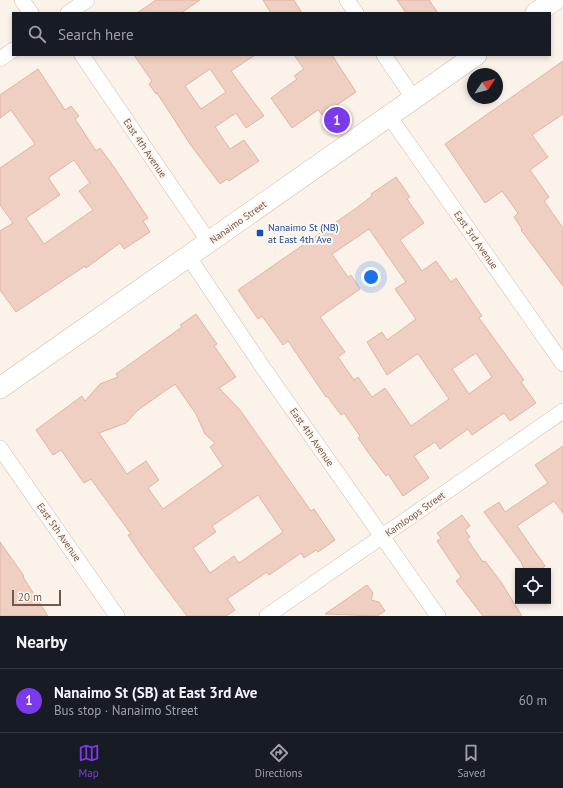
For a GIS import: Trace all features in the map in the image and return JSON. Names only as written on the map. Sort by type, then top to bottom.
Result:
[{"type":"main road","points":[[537,12],[554,0]]},
{"type":"main road","name":"Nanaimo Street","points":[[2,382],[210,242],[475,56]]},
{"type":"street","points":[[22,0],[30,12]]},
{"type":"street","points":[[69,12],[87,0]]},
{"type":"street","points":[[347,0],[355,12]]},
{"type":"street","points":[[0,58],[12,51]]},
{"type":"street","name":"East 4th Avenue","points":[[83,56],[210,242]]},
{"type":"street","points":[[385,56],[414,98]]},
{"type":"street","name":"East 3rd Avenue","points":[[389,116],[563,364]]},
{"type":"street","name":"East 4th Avenue","points":[[188,256],[264,369],[438,616]]},
{"type":"street","name":"Kamloops Street","points":[[267,616],[563,412]]},
{"type":"street","name":"East 5th Avenue","points":[[0,448],[117,616]]},
{"type":"building","points":[[156,0],[200,0],[182,12],[138,12]]},
{"type":"building","points":[[263,0],[294,0],[301,12],[270,12]]},
{"type":"building","points":[[397,0],[429,0],[437,12],[405,12]]},
{"type":"building","points":[[135,56],[254,56],[231,71],[264,116],[246,128],[236,113],[215,127],[230,149],[244,140],[259,161],[229,181],[227,179],[220,184],[190,144],[157,93],[156,94],[149,84],[152,81]],"holes":[[[210,69],[226,92],[201,109],[185,86]]]},
{"type":"building","points":[[295,56],[333,56],[356,92],[322,115],[318,110],[292,128],[271,98],[297,79],[294,76],[304,69]]},
{"type":"building","points":[[563,61],[563,114],[532,135],[548,157],[530,170],[549,197],[544,201],[563,228],[563,286],[521,230],[522,229],[514,217],[518,213],[502,191],[485,203],[445,144]]},
{"type":"building","points":[[38,69],[65,110],[71,106],[79,116],[75,119],[96,151],[100,148],[148,218],[143,221],[150,232],[124,249],[120,243],[86,268],[85,266],[16,312],[0,290],[0,231],[13,223],[0,205],[0,168],[35,144],[11,110],[0,118],[0,95]],"holes":[[[74,160],[90,183],[79,191],[93,210],[44,244],[26,218],[60,195],[49,177]]]},
{"type":"building","points":[[396,177],[410,197],[407,199],[424,223],[400,240],[422,271],[436,261],[451,282],[456,278],[482,316],[479,318],[524,380],[521,382],[536,403],[510,421],[504,413],[472,435],[468,429],[440,449],[435,442],[414,456],[429,478],[403,496],[388,474],[386,476],[370,455],[358,438],[360,436],[344,413],[341,415],[327,396],[326,397],[288,341],[283,345],[262,316],[258,319],[238,290],[355,209],[372,196],[371,194]],"holes":[[[369,229],[406,282],[395,289],[416,319],[387,340],[382,332],[367,342],[387,375],[417,354],[419,355],[449,399],[411,426],[385,388],[372,397],[358,377],[354,380],[338,357],[345,352],[320,317],[360,289],[351,275],[348,277],[332,254]],[[476,353],[492,377],[469,394],[452,369]]]},
{"type":"building","points":[[196,314],[217,344],[214,346],[236,377],[219,388],[240,410],[311,511],[314,509],[335,540],[318,552],[316,550],[304,558],[301,553],[269,575],[267,572],[227,599],[235,610],[226,616],[187,616],[142,556],[128,535],[131,534],[91,479],[84,483],[61,450],[53,455],[36,430],[82,396],[85,401],[100,384],[118,377],[116,374],[182,327],[180,325]],"holes":[[[175,384],[196,414],[205,434],[215,443],[210,447],[223,466],[163,509],[148,488],[159,480],[146,461],[127,474],[99,433],[126,423],[138,410]],[[258,495],[283,532],[239,563],[234,556],[210,573],[193,548],[216,532],[212,526]]]},
{"type":"building","points":[[563,446],[563,513],[554,501],[517,526],[545,566],[542,568],[524,568],[521,562],[484,512],[499,502],[505,512],[548,483],[535,465]]},
{"type":"building","points":[[462,515],[470,526],[465,530],[470,537],[467,539],[483,562],[485,561],[501,582],[522,616],[483,616],[456,581],[461,577],[437,541],[441,538],[437,533]]},
{"type":"building","points":[[0,542],[24,576],[23,577],[48,616],[0,616]]},
{"type":"building","points":[[367,585],[373,593],[371,600],[379,602],[385,611],[377,616],[325,614]]},
{"type":"place","name":"Nanaimo St (SB) at East 3rd Ave","points":[[337,120]]},
{"type":"place","name":"Nanaimo St (NB) at East 4th Ave","points":[[260,233]]}]
